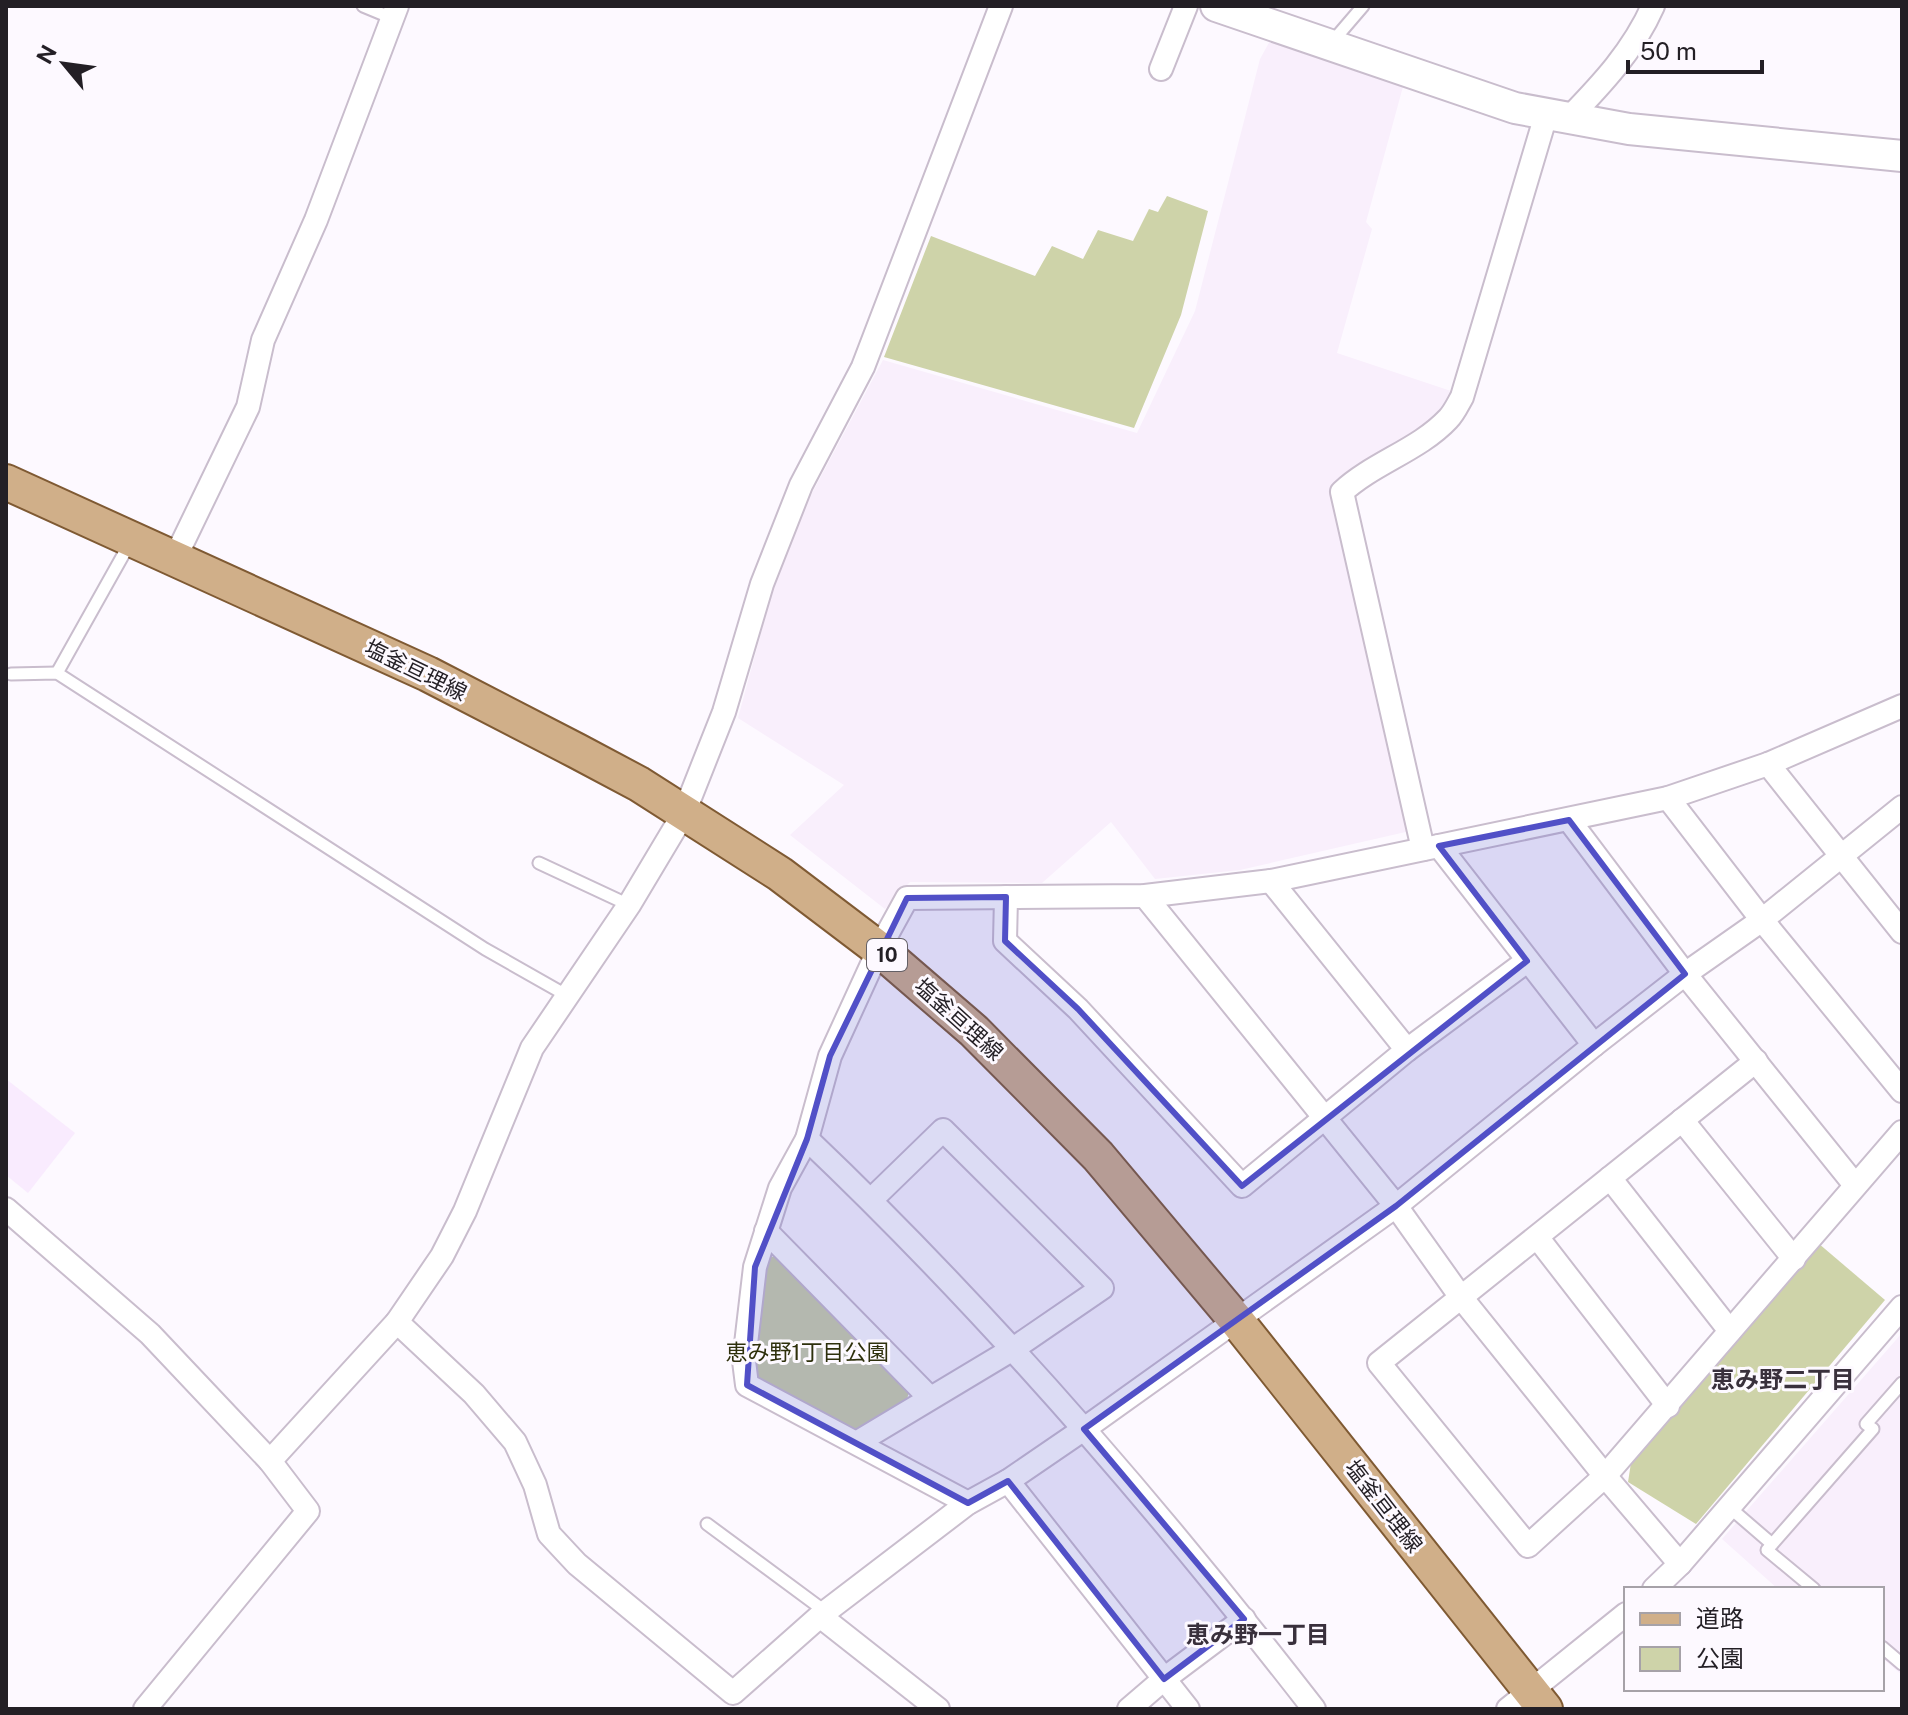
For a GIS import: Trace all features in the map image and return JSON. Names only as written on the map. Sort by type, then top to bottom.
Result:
[{"type":"main road","name":"塩釜亘理線","points":[[6,482],[428,674],[577,751],[684,813],[780,874],[879,949],[994,1050],[1098,1156],[1236,1320],[1528,1703]]},
{"type":"street","points":[[270,1461],[397,1322],[442,1256],[465,1211],[532,1048],[629,905],[684,813],[724,712],[762,584],[801,485],[863,367],[1001,6]]},
{"type":"street","points":[[1161,69],[1186,6]]},
{"type":"street","points":[[1216,6],[1515,108],[1629,129],[1902,156]]},
{"type":"street","points":[[1594,1045],[1431,847],[1342,492],[1358,478],[1427,436],[1449,418],[1462,397],[1557,117],[1617,66],[1640,34],[1653,6]]},
{"type":"street","points":[[175,558],[248,407],[263,340],[316,220],[395,12]]},
{"type":"street","points":[[968,1503],[747,1385],[744,1361],[755,1267],[780,1188],[807,1139],[830,1056],[879,949],[907,898],[1145,896],[1271,881],[1668,798],[1768,764],[1902,706]]},
{"type":"street","points":[[1768,764],[1902,932]]},
{"type":"street","points":[[1668,798],[1762,920],[1902,1091]]},
{"type":"street","points":[[397,1322],[474,1394],[515,1442],[535,1485],[549,1534],[577,1564],[733,1693],[823,1614],[968,1503],[1008,1481],[1084,1429],[1396,1206],[1594,1045],[1685,974],[1762,920],[1902,807]]},
{"type":"street","points":[[1569,820],[1685,974],[1855,1185]]},
{"type":"street","points":[[1271,881],[1407,1050]]},
{"type":"street","points":[[1145,896],[1396,1206],[1460,1296],[1680,1564]]},
{"type":"street","points":[[1006,897],[1005,941],[1078,1009],[1242,1186],[1407,1050],[1527,961]]},
{"type":"street","points":[[1756,1061],[1379,1363],[1528,1546],[1605,1476],[1902,1132]]},
{"type":"street","points":[[1682,1120],[1794,1259]]},
{"type":"street","points":[[858,1442],[1013,1349],[1102,1288],[943,1130],[871,1200]]},
{"type":"street","points":[[807,1139],[871,1200],[1013,1349],[1244,1619],[1314,1709]]},
{"type":"street","points":[[1610,1178],[1730,1331]]},
{"type":"street","points":[[6,1209],[150,1334],[270,1461],[308,1511],[145,1709]]},
{"type":"street","points":[[766,1231],[930,1398]]},
{"type":"street","points":[[1537,1237],[1668,1406]]},
{"type":"street","points":[[1656,1587],[1680,1564],[1902,1307]]},
{"type":"street","points":[[1008,1481],[1188,1709]]},
{"type":"street","points":[[823,1614],[938,1709]]},
{"type":"street","points":[[1528,1703],[1624,1616]]},
{"type":"street","points":[[1129,1709],[1244,1619]]},
{"type":"lane","points":[[363,6],[395,12]]},
{"type":"lane","points":[[1330,45],[1363,6]]},
{"type":"lane","points":[[57,673],[132,539]]},
{"type":"lane","points":[[11,674],[57,673],[485,949],[566,995]]},
{"type":"lane","points":[[539,863],[629,905]]},
{"type":"lane","points":[[1812,1587],[1767,1550],[1873,1429],[1866,1424],[1902,1383]]},
{"type":"lane","points":[[1729,1507],[1772,1544]]},
{"type":"lane","points":[[707,1524],[823,1614]]},
{"type":"lane","points":[[1884,1649],[1902,1664]]},
{"type":"highlighted area","points":[[1569,820],[1685,974],[1396,1206],[1084,1429],[1244,1619],[1164,1679],[1008,1481],[968,1503],[747,1385],[755,1267],[807,1139],[830,1056],[907,898],[1006,897],[1005,941],[1078,1009],[1242,1186],[1527,961],[1439,846]]},
{"type":"shaded area","points":[[1271,39],[1404,83],[1366,222],[1372,229],[1337,353],[1454,392],[1449,407],[1433,421],[1334,488],[1410,831],[1240,870],[1155,879],[1111,822],[1042,883],[910,882],[885,909],[790,835],[844,785],[738,718],[778,570],[803,510],[883,360],[1137,433],[1195,311],[1260,59]]},
{"type":"shaded area","points":[[6,1079],[75,1133],[28,1193],[6,1175]]},
{"type":"shaded area","points":[[1902,1333],[1902,1675],[1884,1660],[1884,1587],[1776,1587],[1722,1539]]},
{"type":"green space","points":[[1167,196],[1208,211],[1181,315],[1134,428],[884,357],[931,236],[1035,276],[1052,246],[1083,259],[1098,230],[1133,241],[1149,209],[1158,212]]},
{"type":"green space","points":[[1818,1243],[1885,1300],[1696,1524],[1628,1482],[1631,1463]]},
{"type":"green space","name":"恵み野1丁目公園","points":[[776,1256],[910,1387],[906,1404],[864,1427],[850,1429],[755,1378],[756,1323],[767,1258]]},
{"type":"district","name":"恵み野二丁目","points":[[1783,1380]]},
{"type":"district","name":"恵み野一丁目","points":[[1258,1635]]}]
